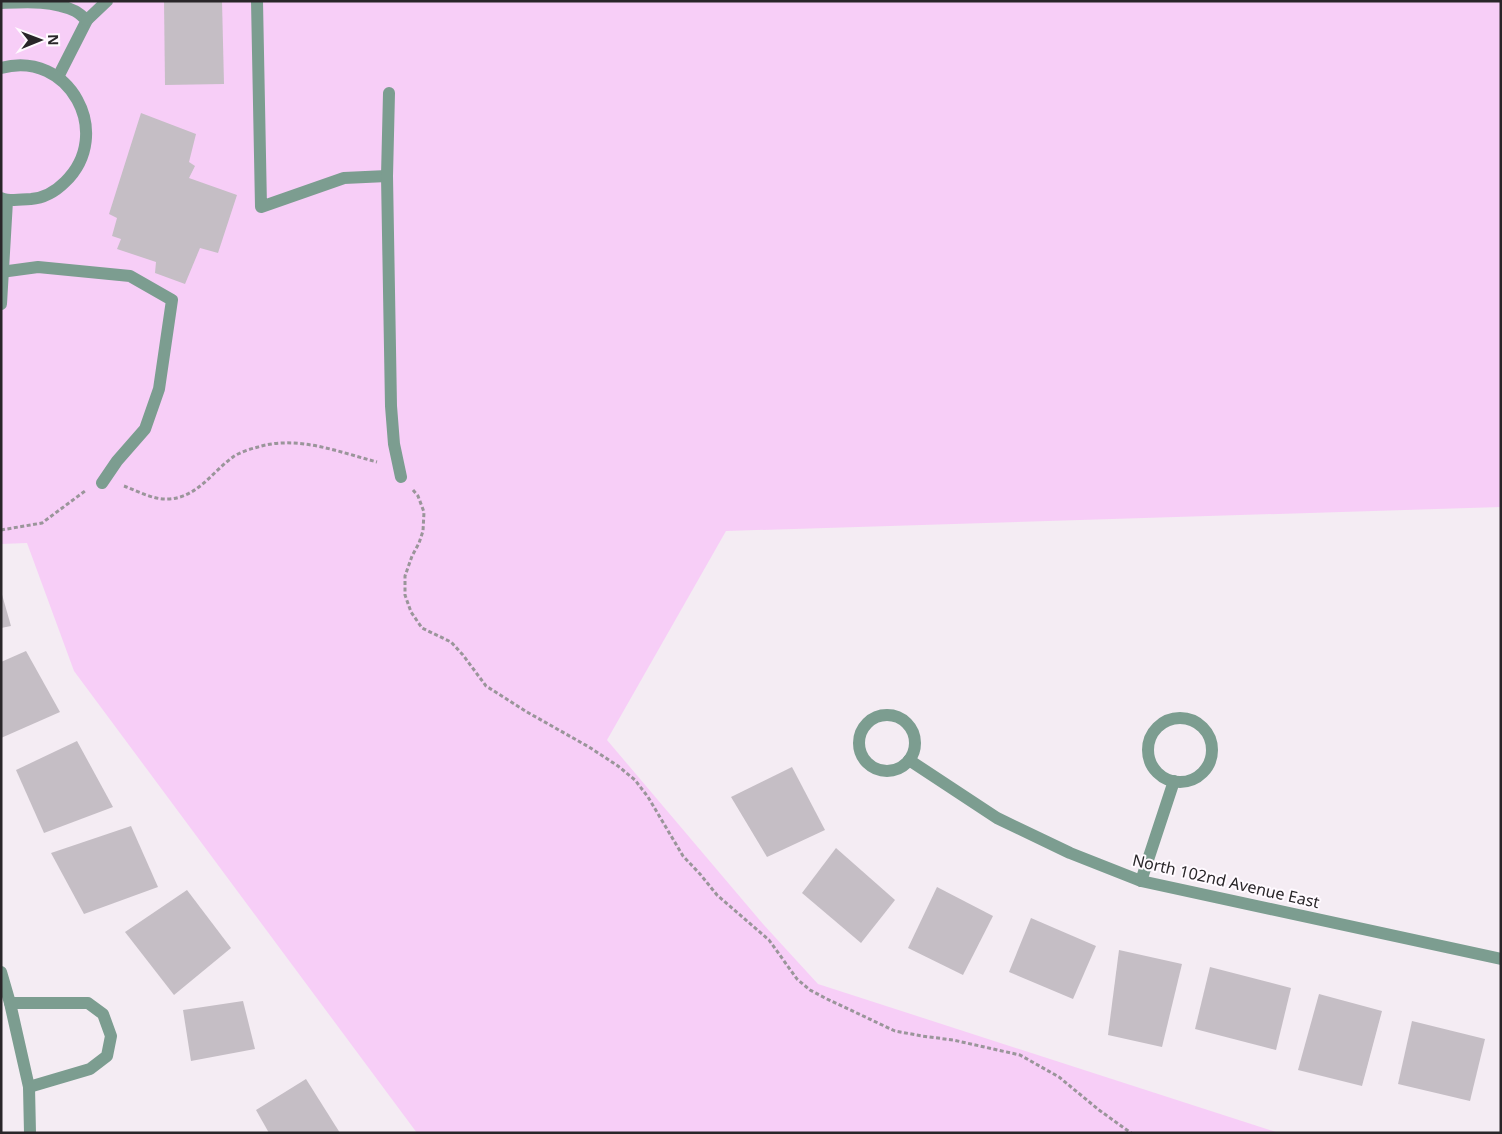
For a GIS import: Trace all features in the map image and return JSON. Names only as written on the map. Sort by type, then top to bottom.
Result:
[{"type":"street","points":[[58,77],[87,20],[107,1]]},
{"type":"street","points":[[256,1],[261,207],[344,178],[387,176]]},
{"type":"street","points":[[1,3],[26,2],[55,5],[75,11],[87,20]]},
{"type":"street","points":[[1,68],[12,65],[36,67],[58,77],[74,92],[84,111],[87,133],[83,155],[73,174],[58,189],[38,198],[4,199],[1,304]]},
{"type":"street","points":[[389,93],[387,176],[391,406],[394,444],[401,477]]},
{"type":"street","points":[[2,272],[38,267],[130,276],[172,300],[159,389],[145,429],[117,461],[102,483]]},
{"type":"street","points":[[885,715],[895,716],[905,721],[911,729],[915,743],[910,760],[902,767],[892,771],[882,771],[870,765],[862,757],[859,747],[859,740],[864,727],[875,718],[885,715]]},
{"type":"street","points":[[1173,718],[1185,718],[1200,725],[1208,734],[1211,758],[1203,772],[1197,777],[1186,781],[1174,781],[1163,777],[1154,769],[1149,758],[1148,742],[1154,731],[1162,723],[1173,718]]},
{"type":"street","name":"North 102nd Avenue East","points":[[910,760],[997,818],[1070,853],[1141,881],[1501,959]]},
{"type":"street","points":[[1141,881],[1174,781]]},
{"type":"street","points":[[1,972],[29,1087],[30,1133]]},
{"type":"street","points":[[10,1003],[88,1004],[103,1014],[111,1036],[107,1056],[90,1069],[29,1087]]},
{"type":"path","points":[[1,530],[42,524],[82,492],[102,483],[124,486],[149,496],[168,499],[193,492],[235,456],[259,447],[284,442],[333,450],[381,463],[401,477],[418,496],[424,512],[423,531],[405,576],[405,595],[411,612],[422,628],[450,642],[486,686],[589,747],[635,780],[648,797],[683,856],[717,895],[769,940],[797,979],[810,990],[895,1031],[953,1040],[1020,1055],[1059,1077],[1131,1133]]},
{"type":"shaded area","points":[[1,1],[1501,1],[1501,507],[726,531],[607,740],[763,924],[818,984],[1279,1133],[417,1133],[74,671],[27,543],[1,544]]},
{"type":"building","points":[[164,1],[222,1],[224,84],[165,85]]},
{"type":"building","points":[[141,113],[196,134],[189,162],[195,166],[189,178],[237,195],[218,253],[200,248],[185,284],[155,273],[156,262],[117,249],[121,239],[112,236],[117,218],[109,214]]},
{"type":"building","points":[[1,591],[11,626],[1,628]]},
{"type":"building","points":[[26,651],[60,712],[1,738],[1,662]]},
{"type":"building","points":[[77,741],[113,807],[44,833],[16,770]]},
{"type":"building","points":[[792,767],[825,830],[767,857],[731,797]]},
{"type":"building","points":[[131,826],[158,887],[84,914],[51,853]]},
{"type":"building","points":[[836,848],[895,900],[861,943],[802,893]]},
{"type":"building","points":[[937,887],[993,916],[963,975],[908,948]]},
{"type":"building","points":[[187,890],[231,948],[174,995],[125,932]]},
{"type":"building","points":[[1031,918],[1096,946],[1073,999],[1009,972]]},
{"type":"building","points":[[1119,950],[1182,964],[1162,1047],[1108,1035]]},
{"type":"building","points":[[1210,967],[1291,988],[1276,1050],[1195,1029]]},
{"type":"building","points":[[1319,994],[1382,1011],[1362,1086],[1298,1070]]},
{"type":"building","points":[[243,1001],[255,1049],[191,1061],[183,1010]]},
{"type":"building","points":[[1412,1021],[1485,1039],[1470,1101],[1398,1084]]},
{"type":"building","points":[[306,1079],[340,1133],[269,1133],[256,1110]]}]
